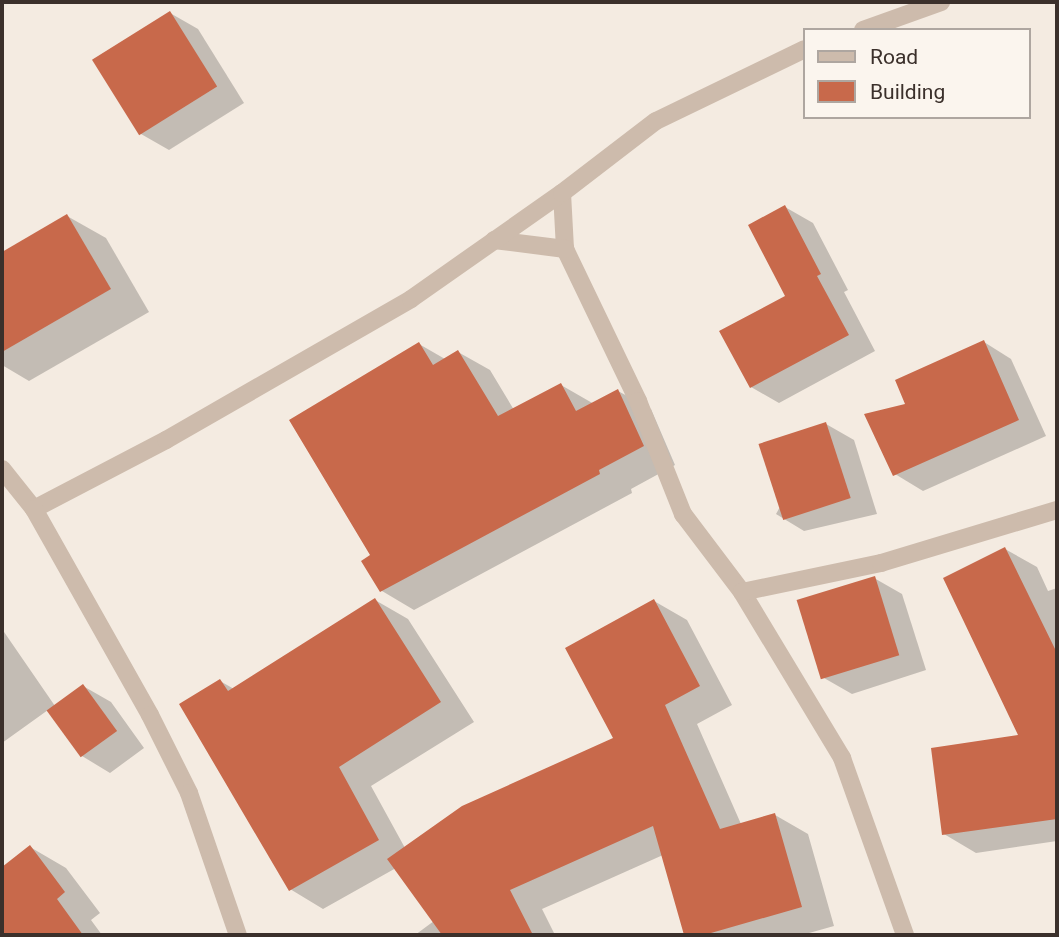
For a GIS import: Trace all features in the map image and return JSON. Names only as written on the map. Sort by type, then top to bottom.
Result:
[{"type":"street","points":[[869,28],[941,2]]},
{"type":"street","points":[[34,509],[166,440],[411,299],[562,193],[656,121],[804,49]]},
{"type":"street","points":[[562,193],[565,249],[639,401],[683,514],[742,592],[842,758],[905,935]]},
{"type":"street","points":[[494,240],[565,249]]},
{"type":"street","points":[[2,469],[34,509],[150,715],[189,793],[238,935]]},
{"type":"street","points":[[742,592],[881,563],[1057,510]]},
{"type":"building","points":[[170,11],[217,86],[139,135],[92,60]]},
{"type":"building","points":[[785,205],[821,274],[817,276],[849,335],[750,388],[719,331],[785,296],[748,225]]},
{"type":"building","points":[[67,214],[111,289],[2,352],[2,252]]},
{"type":"building","points":[[984,340],[1019,420],[893,476],[864,414],[905,404],[895,380]]},
{"type":"building","points":[[419,342],[433,365],[458,350],[498,416],[561,383],[576,411],[618,389],[644,446],[599,470],[600,474],[380,592],[361,561],[370,555],[289,420]]},
{"type":"building","points":[[826,422],[851,498],[783,520],[758,444]]},
{"type":"building","points":[[1005,547],[1057,653],[1057,819],[942,835],[931,748],[1018,735],[943,578]]},
{"type":"building","points":[[875,576],[899,655],[821,679],[797,600]]},
{"type":"building","points":[[375,598],[441,702],[339,767],[379,840],[289,891],[179,704],[220,679],[228,691]]},
{"type":"building","points":[[654,599],[700,686],[665,705],[720,829],[775,813],[802,907],[704,935],[684,935],[653,826],[510,890],[533,935],[442,935],[387,859],[462,806],[613,738],[565,648]]},
{"type":"building","points":[[83,684],[117,731],[81,757],[47,710]]},
{"type":"building","points":[[30,845],[65,892],[57,899],[83,935],[2,935],[2,867]]}]
